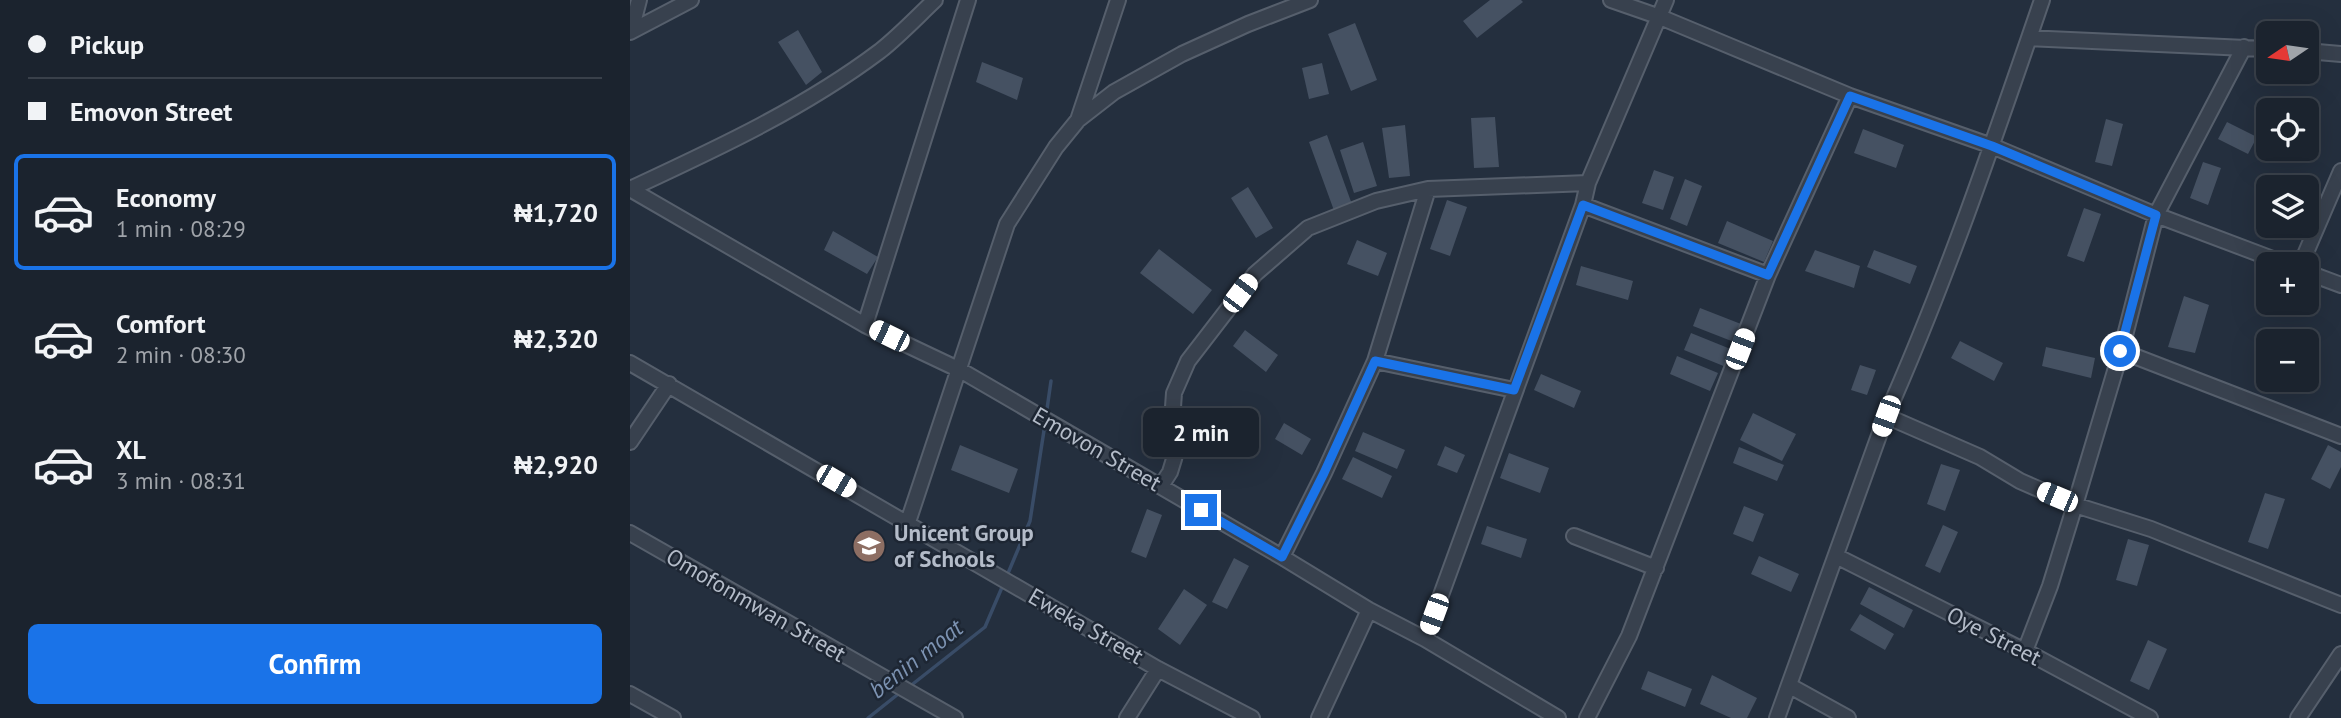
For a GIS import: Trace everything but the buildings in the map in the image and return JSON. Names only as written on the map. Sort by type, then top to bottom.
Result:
[{"type":"street","points":[[631,31],[639,0]]},
{"type":"street","points":[[631,31],[691,0]]},
{"type":"street","points":[[630,189],[713,151],[810,98],[881,50],[935,0]]},
{"type":"street","points":[[865,325],[968,0]]},
{"type":"street","points":[[1077,120],[1118,0]]},
{"type":"street","points":[[908,522],[1007,224],[1056,147],[1077,120],[1114,92],[1182,54],[1310,0]]},
{"type":"street","points":[[1611,0],[1850,96],[1992,146],[2156,215],[2256,253]]},
{"type":"street","points":[[1424,639],[1583,205],[1588,183],[1666,0]]},
{"type":"street","points":[[1777,718],[1886,416],[1905,376],[1992,146],[2042,0]]},
{"type":"street","points":[[2029,38],[2256,48]]},
{"type":"street","points":[[2025,651],[2050,586],[2075,505],[2156,215],[2244,47]]},
{"type":"street","points":[[2319,52],[2341,54]]},
{"type":"street","points":[[1587,718],[1629,636],[1768,275],[1850,96]]},
{"type":"street","points":[[2306,252],[2341,171]]},
{"type":"street","points":[[1161,486],[1170,472],[1177,447],[1174,393],[1188,361],[1255,274],[1308,228],[1376,201],[1427,189],[1588,183]]},
{"type":"street","name":"Emovon Street","points":[[630,189],[865,325],[960,370],[1557,718]]},
{"type":"street","points":[[1282,557],[1375,361],[1427,189]]},
{"type":"street","points":[[1583,205],[1768,275]]},
{"type":"street","points":[[2319,277],[2341,285]]},
{"type":"street","points":[[2120,351],[2341,436]]},
{"type":"street","points":[[1375,361],[1514,390]]},
{"type":"street","name":"Eweka Street","points":[[630,363],[1158,668],[1252,718]]},
{"type":"street","points":[[630,442],[669,384]]},
{"type":"street","points":[[1886,416],[1980,457],[2020,481],[2075,505],[2151,528],[2341,605]]},
{"type":"street","name":"Omofonmwan Street","points":[[630,533],[955,718]]},
{"type":"street","points":[[1574,536],[1656,568]]},
{"type":"street","name":"Oye Street","points":[[1836,556],[2025,651],[2135,714],[2150,718]]},
{"type":"street","points":[[1319,718],[1369,610]]},
{"type":"street","points":[[2298,718],[2341,654]]},
{"type":"street","points":[[1127,718],[1158,668]]},
{"type":"street","points":[[1790,686],[1848,718]]},
{"type":"street","points":[[630,694],[673,718]]},
{"type":"waterway","points":[[1046,416],[1051,381]]},
{"type":"waterway","points":[[1006,578],[1030,521],[1045,424]]},
{"type":"waterway","name":"benin moat","points":[[909,687],[985,627],[1003,585]]},
{"type":"waterway","name":"benin moat","points":[[868,718],[902,691]]},
{"type":"place","name":"Unicent Group of Schools","points":[[869,546]]},
{"type":"route","points":[[1201,510],[1282,557],[1375,361],[1514,390],[1583,205],[1768,275],[1850,96],[1992,146],[2156,215],[2120,351]]}]
